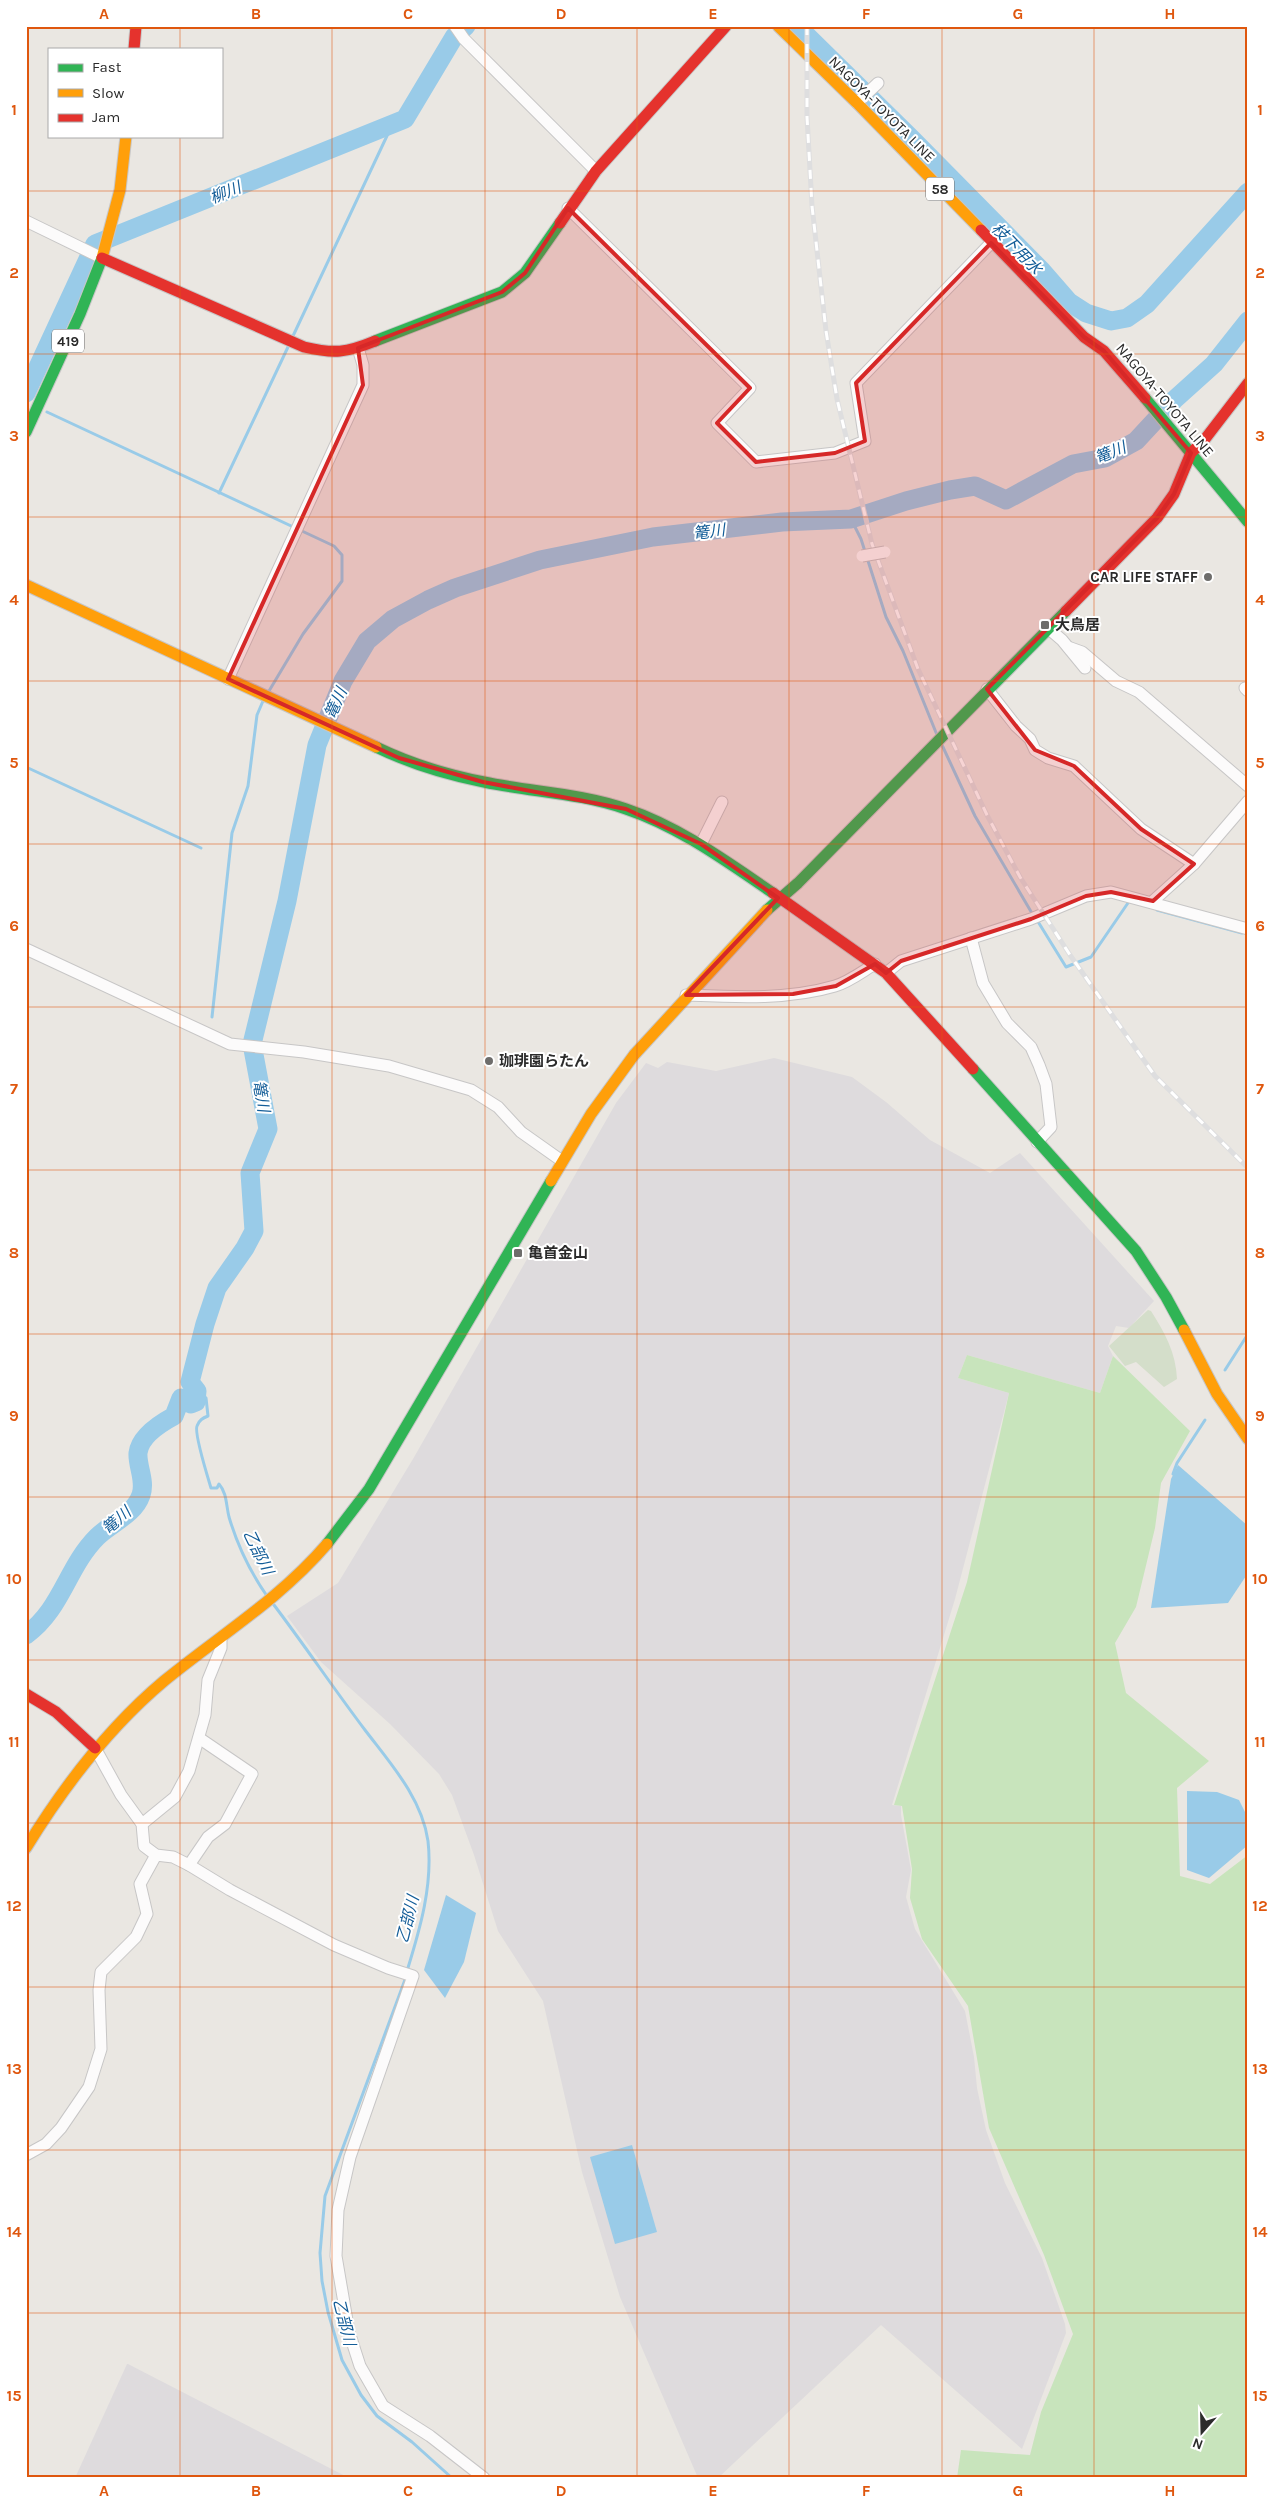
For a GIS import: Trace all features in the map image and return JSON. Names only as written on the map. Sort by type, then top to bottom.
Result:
[{"type":"main road","points":[[134,48],[136,26]]},
{"type":"main road","points":[[103,254],[304,347],[331,352],[358,348],[502,292],[525,273],[596,170],[726,26]]},
{"type":"main road","name":"NAGOYA-TOYOTA LINE","points":[[778,26],[859,101],[991,243],[1084,337],[1104,351],[1181,438],[1191,453],[1248,522]]},
{"type":"main road","name":"419","points":[[26,432],[80,317],[103,254],[120,190],[126,138]]},
{"type":"main road","points":[[26,1848],[56,1801],[95,1748],[173,1674],[273,1597],[313,1561],[336,1534],[369,1489],[562,1161],[608,1088],[629,1059],[686,995],[778,898],[804,876],[1158,518],[1174,494],[1191,453],[1205,440],[1247,385]]},
{"type":"main road","points":[[26,585],[399,758],[483,782],[588,799],[626,810],[701,844],[876,964],[1131,1245],[1153,1274],[1180,1321],[1221,1404],[1248,1439]]},
{"type":"main road","points":[[26,1694],[56,1712],[95,1748]]},
{"type":"street","points":[[455,26],[463,38],[596,170]]},
{"type":"street","points":[[859,101],[875,85]]},
{"type":"street","points":[[568,208],[750,388],[717,423],[756,462],[835,453],[865,441],[856,383],[991,243]]},
{"type":"street","points":[[26,222],[85,250],[103,254]]},
{"type":"street","points":[[228,679],[363,385],[363,365],[358,348]]},
{"type":"street","points":[[862,556],[885,552]]},
{"type":"street","points":[[1048,628],[1068,647],[1085,668]]},
{"type":"street","points":[[1068,647],[1082,652],[1116,681],[1139,692],[1248,786]]},
{"type":"street","points":[[987,689],[1016,726],[1030,739],[1035,750],[1048,758],[1074,766],[1142,829],[1194,864]]},
{"type":"street","points":[[1153,901],[1194,864],[1248,801]]},
{"type":"street","points":[[701,844],[722,802]]},
{"type":"street","points":[[886,973],[901,961],[1031,919],[1086,896],[1111,892],[1153,901],[1248,928]]},
{"type":"street","points":[[971,938],[983,982],[1007,1023],[1031,1047],[1046,1084],[1051,1127],[1037,1142]]},
{"type":"street","points":[[26,949],[230,1044],[299,1052],[389,1066],[471,1090],[498,1107],[521,1132],[562,1161]]},
{"type":"street","points":[[686,995],[729,997],[793,994],[836,986],[876,964]]},
{"type":"street","points":[[142,1824],[175,1797],[190,1771],[207,1702],[206,1688],[221,1648],[221,1638]]},
{"type":"street","points":[[189,1865],[208,1836],[225,1824],[252,1774],[199,1738]]},
{"type":"street","points":[[95,1748],[121,1795],[142,1824],[144,1846],[156,1855],[173,1857],[293,1925],[391,1969],[413,1976],[350,2156],[338,2210],[336,2256],[349,2332],[360,2366],[383,2406],[430,2436],[484,2478]]},
{"type":"street","points":[[26,2155],[46,2144],[61,2128],[89,2087],[101,2049],[99,1990],[101,1972],[136,1936],[147,1914],[140,1884],[156,1855]]},
{"type":"highlighted area","points":[[568,208],[750,388],[717,423],[756,462],[835,453],[865,441],[856,383],[991,243],[1084,337],[1104,351],[1191,453],[1174,494],[1157,518],[987,689],[1035,750],[1074,766],[1141,829],[1194,864],[1153,901],[1111,892],[1086,896],[1031,919],[901,961],[886,973],[875,964],[836,986],[793,994],[686,995],[778,898],[701,844],[626,809],[483,782],[399,758],[228,679],[363,385],[358,348],[502,292],[525,273]]},
{"type":"shaded area","points":[[774,1058],[852,1077],[886,1102],[930,1140],[990,1173],[1020,1153],[1154,1301],[1129,1328],[1116,1326],[1108,1346],[1113,1356],[1100,1393],[967,1355],[958,1378],[1009,1393],[955,1599],[892,1805],[901,1806],[911,1870],[906,1897],[915,1929],[965,2011],[974,2057],[977,2088],[986,2130],[1005,2183],[1042,2258],[1065,2324],[1066,2333],[1022,2449],[881,2325],[718,2478],[698,2478],[620,2297],[582,2172],[543,2001],[498,1931],[474,1855],[452,1795],[439,1774],[390,1724],[321,1662],[287,1616],[338,1583],[413,1459],[616,1103],[646,1063],[658,1068],[667,1062],[716,1071]]},
{"type":"shaded area","points":[[128,2364],[349,2478],[75,2478]]},
{"type":"green space","points":[[1148,1310],[1151,1311],[1165,1335],[1174,1360],[1177,1379],[1164,1387],[1136,1362],[1125,1366],[1109,1346]]},
{"type":"green space","points":[[967,1355],[1100,1393],[1113,1356],[1190,1431],[1161,1483],[1155,1528],[1136,1607],[1115,1643],[1126,1693],[1209,1761],[1177,1788],[1180,1876],[1210,1884],[1248,1855],[1248,2478],[957,2478],[961,2450],[1030,2455],[1041,2412],[1073,2334],[1044,2255],[989,2128],[968,2006],[922,1939],[910,1898],[912,1869],[902,1806],[894,1805],[967,1582],[1009,1393],[958,1378]]},
{"type":"water","points":[[1178,1465],[1248,1526],[1248,1573],[1228,1603],[1151,1608],[1171,1479]]},
{"type":"water","points":[[1187,1791],[1217,1792],[1239,1800],[1248,1818],[1248,1845],[1209,1878],[1187,1870]]},
{"type":"water","points":[[446,1895],[476,1913],[464,1962],[445,1998],[424,1970]]},
{"type":"water","points":[[632,2145],[657,2232],[615,2244],[590,2157]]},
{"type":"waterway","name":"柳川","points":[[26,393],[95,244],[405,119],[454,37],[466,26]]},
{"type":"waterway","name":"枝下用水","points":[[797,26],[912,139],[1042,271],[1069,302],[1086,313],[1111,321],[1127,318],[1147,304],[1248,192]]},
{"type":"waterway","points":[[293,336],[393,123]]},
{"type":"waterway","name":"篭川","points":[[26,1635],[48,1613],[78,1561],[97,1537],[128,1513],[138,1502],[142,1490],[138,1453],[143,1441],[157,1426],[174,1416],[181,1398],[191,1404],[196,1402],[197,1391],[190,1382],[205,1324],[217,1288],[245,1248],[254,1231],[250,1173],[268,1129],[252,1044],[287,901],[317,745],[343,681],[367,641],[393,619],[428,600],[455,588],[540,560],[653,537],[782,522],[851,519],[906,501],[975,486],[1006,500],[1073,464],[1105,458],[1136,441],[1174,400],[1214,364],[1248,321]]},
{"type":"waterway","points":[[219,493],[288,347]]},
{"type":"waterway","points":[[47,412],[334,546],[342,555],[342,581],[303,634],[269,691]]},
{"type":"waterway","points":[[851,519],[861,539],[886,617],[903,651],[937,735]]},
{"type":"waterway","points":[[212,1017],[232,833],[248,786],[257,715],[263,701]]},
{"type":"waterway","points":[[942,745],[975,816],[1033,915]]},
{"type":"waterway","points":[[26,767],[201,848]]},
{"type":"waterway","points":[[1037,920],[1066,967],[1091,957],[1130,900]]},
{"type":"waterway","points":[[1157,910],[1242,933]]},
{"type":"waterway","points":[[1225,1370],[1248,1334]]},
{"type":"waterway","name":"乙部川","points":[[197,1391],[206,1398],[208,1416],[199,1422],[197,1437],[211,1488],[217,1488],[219,1484],[222,1488],[229,1517],[240,1548],[255,1578],[267,1596]]},
{"type":"waterway","points":[[1173,1474],[1177,1463],[1205,1420]]},
{"type":"waterway","name":"乙部川","points":[[274,1605],[404,1782],[425,1825],[428,1841],[429,1874],[421,1923],[407,1971]]},
{"type":"waterway","name":"乙部川","points":[[406,1977],[325,2196],[320,2253],[322,2281],[328,2312],[342,2360],[361,2395],[377,2416],[412,2442],[452,2478]]},
{"type":"railway","points":[[807,26],[807,117],[812,206],[826,331],[837,399],[872,544],[918,669],[987,815],[1020,877],[1070,955],[1155,1076],[1248,1168]]},
{"type":"traffic: fast","points":[[375,341],[502,292],[525,273],[560,223]]},
{"type":"traffic: fast","points":[[26,432],[80,314],[102,258]]},
{"type":"traffic: fast","points":[[1145,398],[1248,522]]},
{"type":"traffic: fast","points":[[767,910],[798,883],[1066,611]]},
{"type":"traffic: fast","points":[[376,747],[415,763],[457,776],[591,799],[626,809],[684,835],[773,893]]},
{"type":"traffic: fast","points":[[973,1069],[1136,1251],[1166,1297],[1184,1330]]},
{"type":"traffic: fast","points":[[327,1544],[369,1489],[551,1181]]},
{"type":"traffic: slow","points":[[778,26],[857,103],[981,230]]},
{"type":"traffic: slow","points":[[102,258],[120,190],[126,138]]},
{"type":"traffic: slow","points":[[26,585],[376,747]]},
{"type":"traffic: slow","points":[[551,1181],[591,1114],[634,1055],[767,910]]},
{"type":"traffic: slow","points":[[1184,1330],[1217,1394],[1248,1439]]},
{"type":"traffic: slow","points":[[26,1848],[72,1780],[124,1718],[164,1681],[269,1600],[309,1564],[327,1544]]},
{"type":"traffic: jam","points":[[134,48],[136,26]]},
{"type":"traffic: jam","points":[[560,223],[596,171],[726,26]]},
{"type":"traffic: jam","points":[[981,230],[1084,337],[1104,351],[1145,398]]},
{"type":"traffic: jam","points":[[102,258],[304,347],[324,351],[340,351],[356,348],[375,341]]},
{"type":"traffic: jam","points":[[1066,611],[1157,518],[1174,494],[1191,453],[1205,439],[1248,383]]},
{"type":"traffic: jam","points":[[773,893],[886,973],[973,1069]]},
{"type":"traffic: jam","points":[[26,1694],[56,1712],[95,1748]]},
{"type":"place","name":"CAR LIFE STAFF","points":[[1208,577]]},
{"type":"place","name":"大鳥居","points":[[1045,625]]},
{"type":"place","name":"珈琲園らたん","points":[[489,1061]]},
{"type":"place","name":"亀首金山","points":[[518,1253]]}]
